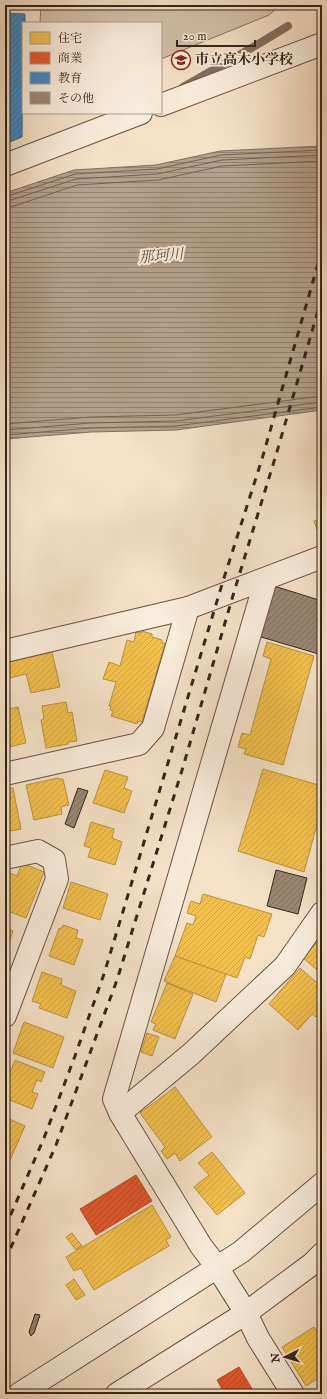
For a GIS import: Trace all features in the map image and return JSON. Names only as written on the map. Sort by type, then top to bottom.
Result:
[{"type":"street","points":[[162,105],[322,44]]},
{"type":"street","points":[[5,165],[138,114]]},
{"type":"street","points":[[5,651],[188,608],[322,557]]},
{"type":"street","points":[[266,579],[114,1099],[120,1113],[201,1246],[217,1267],[246,1313],[258,1338],[293,1394]]},
{"type":"street","points":[[5,774],[139,744],[153,728],[188,608]]},
{"type":"street","points":[[5,858],[38,851],[54,860],[57,879],[5,1016]]},
{"type":"street","points":[[120,1113],[191,1054],[285,966],[322,914]]},
{"type":"street","points":[[19,1394],[241,1252],[322,1184]]},
{"type":"street","points":[[117,1394],[246,1313],[319,1260]]},
{"type":"shaded area","points":[[41,5],[280,5],[269,15],[162,59],[162,22],[40,22]]},
{"type":"water","name":"那珂川","points":[[322,146],[322,410],[176,430],[91,432],[5,439],[5,193],[74,170],[156,165],[220,151]]},
{"type":"building: 住宅","points":[[322,519],[322,531],[318,532],[314,521]]},
{"type":"building: 住宅","points":[[142,631],[152,634],[152,637],[162,640],[162,643],[165,643],[142,722],[138,721],[137,724],[111,716],[113,711],[110,710],[111,706],[109,706],[116,682],[103,679],[109,662],[120,666],[127,640],[134,642],[136,632],[142,633]]},
{"type":"building: 住宅","points":[[267,642],[314,656],[283,765],[244,754],[246,749],[238,747],[242,733],[250,735],[271,659],[263,656]]},
{"type":"building: 住宅","points":[[52,652],[60,687],[31,693],[26,674],[6,679],[10,696],[5,697],[5,663]]},
{"type":"building: 住宅","points":[[66,702],[68,713],[72,712],[77,741],[46,748],[41,720],[44,719],[42,706]]},
{"type":"building: 住宅","points":[[18,707],[26,743],[5,748],[5,710]]},
{"type":"building: 住宅","points":[[263,769],[322,786],[322,806],[304,872],[238,851]]},
{"type":"building: 住宅","points":[[105,770],[128,777],[124,788],[132,791],[124,813],[93,803]]},
{"type":"building: 住宅","points":[[58,778],[63,779],[69,805],[61,807],[62,814],[34,820],[26,785]]},
{"type":"building: 住宅","points":[[13,788],[21,829],[5,832],[5,790]]},
{"type":"building: 住宅","points":[[91,822],[114,829],[112,838],[122,842],[115,865],[88,857],[91,848],[84,846]]},
{"type":"building: 住宅","points":[[22,863],[44,872],[26,918],[5,910],[5,871],[17,876]]},
{"type":"building: 住宅","points":[[71,882],[108,894],[100,920],[63,908]]},
{"type":"building: 住宅","points":[[203,894],[272,914],[264,937],[258,935],[250,959],[245,957],[237,978],[175,956],[187,923],[193,925],[196,916],[187,913],[191,901],[200,904]]},
{"type":"building: 住宅","points":[[63,925],[78,930],[76,938],[83,940],[74,965],[49,956],[59,928],[61,929]]},
{"type":"building: 住宅","points":[[5,928],[13,931],[5,954]]},
{"type":"building: 住宅","points":[[322,935],[322,974],[303,958]]},
{"type":"building: 住宅","points":[[175,956],[226,974],[216,1002],[164,981]]},
{"type":"building: 住宅","points":[[300,968],[322,987],[322,1010],[316,1017],[312,1014],[298,1030],[269,1004]]},
{"type":"building: 住宅","points":[[42,972],[62,979],[61,985],[76,991],[67,1018],[39,1008],[41,1004],[32,1001]]},
{"type":"building: 住宅","points":[[167,983],[193,994],[175,1039],[153,1030],[156,1024],[151,1022]]},
{"type":"building: 住宅","points":[[24,1022],[64,1037],[53,1068],[13,1053]]},
{"type":"building: 住宅","points":[[147,1033],[159,1037],[152,1056],[141,1052]]},
{"type":"building: 住宅","points":[[15,1060],[45,1072],[41,1082],[37,1080],[32,1092],[38,1094],[32,1109],[5,1098],[5,1085]]},
{"type":"building: 住宅","points":[[175,1087],[212,1137],[180,1161],[175,1153],[167,1159],[161,1151],[165,1147],[140,1113]]},
{"type":"building: 住宅","points":[[5,1117],[25,1126],[10,1160],[5,1158]]},
{"type":"building: 住宅","points":[[212,1152],[245,1193],[217,1215],[194,1187],[209,1175],[198,1163]]},
{"type":"building: 住宅","points":[[152,1205],[171,1237],[166,1240],[169,1246],[94,1290],[81,1268],[74,1271],[66,1257]]},
{"type":"building: 住宅","points":[[72,1233],[82,1246],[76,1250],[66,1237]]},
{"type":"building: 住宅","points":[[74,1279],[85,1295],[76,1300],[66,1285]]},
{"type":"building: 住宅","points":[[314,1327],[322,1339],[322,1376],[306,1386],[282,1347]]},
{"type":"building: 商業","points":[[136,1175],[152,1201],[96,1235],[80,1209]]},
{"type":"building: 商業","points":[[239,1367],[255,1394],[225,1394],[217,1380]]},
{"type":"building: 教育","points":[[5,13],[25,14],[25,22],[22,22],[22,137],[5,144]]},
{"type":"building: その他","points":[[274,586],[322,601],[322,655],[251,634]]},
{"type":"building: その他","points":[[78,788],[88,791],[74,828],[65,824]]},
{"type":"building: その他","points":[[276,870],[307,878],[298,914],[267,906]]},
{"type":"building: その他","points":[[35,1314],[40,1315],[34,1333],[31,1336],[29,1332]]},
{"type":"waterway","points":[[183,87],[288,26]]},
{"type":"railway","points":[[5,1228],[44,1138],[104,974],[224,578],[262,459],[322,250]]},
{"type":"railway","points":[[5,1261],[56,1145],[117,980],[183,767],[322,297]]},
{"type":"place","name":"市立高木小学校","points":[[181,60]]}]
